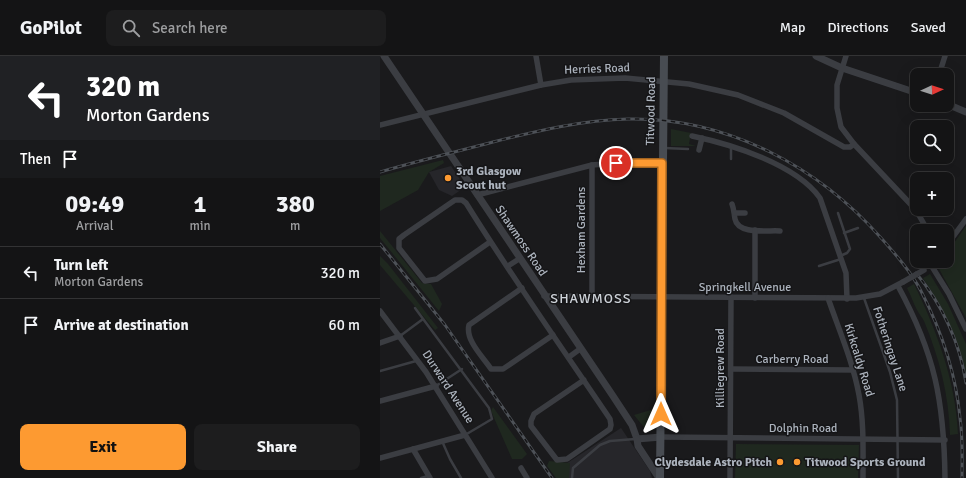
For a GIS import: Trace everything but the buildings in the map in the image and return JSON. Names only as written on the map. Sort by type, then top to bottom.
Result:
[{"type":"main road","name":"Titwood Road","points":[[660,478],[664,56]]},
{"type":"street","name":"Shawmoss Road","points":[[384,56],[632,425],[638,446],[660,478]]},
{"type":"street","points":[[536,56],[541,85]]},
{"type":"street","points":[[816,56],[842,68],[910,91]]},
{"type":"street","points":[[846,56],[837,85],[837,108],[841,127],[854,144],[916,210],[924,224]]},
{"type":"street","points":[[942,68],[946,56]]},
{"type":"street","name":"Herries Road","points":[[381,123],[423,115],[541,85],[607,78],[663,80],[738,95],[784,113],[844,147],[850,147],[854,144]]},
{"type":"street","points":[[954,107],[966,112]]},
{"type":"street","points":[[692,136],[731,146],[750,153],[787,171],[816,193],[820,198],[847,281],[848,299]]},
{"type":"street","points":[[699,150],[702,138]]},
{"type":"street","points":[[476,195],[592,164],[628,162],[662,163]]},
{"type":"street","name":"Hexham Gardens","points":[[592,164],[592,296]]},
{"type":"street","points":[[490,242],[437,279],[429,281],[425,281],[399,248],[399,239],[404,235],[458,200],[462,200],[466,203],[490,242],[508,266],[569,357],[584,380],[610,420],[610,429],[567,459],[556,460],[531,426],[531,421],[534,414],[584,380]]},
{"type":"street","points":[[732,204],[735,219],[741,227],[746,230],[780,231]]},
{"type":"street","points":[[735,213],[745,213]]},
{"type":"street","points":[[954,235],[966,219]]},
{"type":"street","points":[[755,230],[755,298]]},
{"type":"street","points":[[508,266],[519,259]]},
{"type":"street","name":"Springkell Avenue","points":[[544,296],[864,298],[880,294],[926,268]]},
{"type":"street","points":[[935,268],[950,294],[966,329]]},
{"type":"street","points":[[900,284],[932,364],[941,403],[945,440],[945,478]]},
{"type":"street","points":[[522,288],[470,323],[468,335],[475,346],[491,369],[497,370],[503,369],[553,335]]},
{"type":"street","name":"Killiegrew Road","points":[[730,478],[731,297]]},
{"type":"street","name":"Kirkcaldy Road","points":[[828,298],[853,370],[861,407],[863,478]]},
{"type":"street","name":"Durward Avenue","points":[[380,311],[436,386],[465,436],[492,478]]},
{"type":"street","points":[[380,343],[400,336]]},
{"type":"street","points":[[569,357],[580,349]]},
{"type":"street","name":"Carberry Road","points":[[731,369],[853,370]]},
{"type":"street","points":[[380,401],[436,386]]},
{"type":"street","points":[[380,458],[465,436]]},
{"type":"street","points":[[637,439],[661,437]]},
{"type":"street","name":"Dolphin Road","points":[[661,437],[945,440]]},
{"type":"street","points":[[413,449],[429,477]]},
{"type":"street","points":[[521,468],[527,478]]},
{"type":"lane","points":[[731,146],[731,159]]},
{"type":"lane","points":[[662,148],[688,149]]},
{"type":"lane","points":[[819,266],[840,258],[850,249],[838,214]]},
{"type":"lane","points":[[844,233],[858,228]]},
{"type":"lane","name":"Fotheringay Lane","points":[[864,298],[895,388],[899,439],[898,478]]},
{"type":"lane","points":[[415,308],[490,408],[492,419],[465,436]]},
{"type":"lane","points":[[400,336],[423,319]]},
{"type":"lane","points":[[380,371],[418,360]]},
{"type":"lane","points":[[436,386],[462,369]]},
{"type":"lane","points":[[572,478],[573,468],[600,445],[610,441],[637,439]]},
{"type":"lane","points":[[442,442],[461,478]]},
{"type":"lane","points":[[421,478],[429,477]]},
{"type":"shaded area","points":[[671,129],[691,133],[689,144],[696,146],[671,146]]},
{"type":"shaded area","points":[[443,160],[444,163],[429,172],[418,190],[380,211],[380,176]]},
{"type":"shaded area","points":[[451,166],[465,187],[452,196],[439,190],[429,172]]},
{"type":"shaded area","points":[[966,226],[966,318],[939,268],[954,268],[954,243]]},
{"type":"shaded area","points":[[380,231],[422,283],[431,284],[442,304],[439,311],[380,238]]},
{"type":"shaded area","points":[[380,256],[388,264],[438,328],[435,330],[380,265]]},
{"type":"shaded area","points":[[930,274],[948,304],[966,344],[966,374],[955,336],[923,278]]},
{"type":"shaded area","points":[[914,284],[938,338],[944,357],[954,395],[958,434],[950,435],[948,405],[939,362],[924,321],[907,288]]},
{"type":"shaded area","points":[[493,407],[527,454],[522,459],[512,459],[491,411]]},
{"type":"shaded area","points":[[654,409],[654,430],[647,431],[634,415]]},
{"type":"shaded area","points":[[621,428],[650,471],[652,478],[560,478],[555,471]]},
{"type":"shaded area","name":"Clydesdale Astro Pitch","points":[[736,444],[859,445],[858,478],[735,478]]},
{"type":"shaded area","points":[[549,461],[570,463],[569,478],[556,478],[547,466]]},
{"type":"railway","points":[[380,172],[526,134],[594,121],[628,119],[665,121],[701,127],[735,137],[768,151],[800,169],[830,190],[857,213],[893,252],[917,284],[935,321],[955,385],[962,433],[962,478]]},
{"type":"railway","points":[[380,244],[445,325],[552,478]]},
{"type":"railway","points":[[916,273],[942,311],[959,353],[966,383]]},
{"type":"place","name":"3rd Glasgow Scout hut","points":[[448,178]]},
{"type":"place","name":"Clydesdale Astro Pitch","points":[[780,462]]},
{"type":"place","name":"Titwood Sports Ground","points":[[797,462]]},
{"type":"district","name":"SHAWMOSS","points":[[591,298]]},
{"type":"route","points":[[616,163],[662,163],[661,414]]}]
